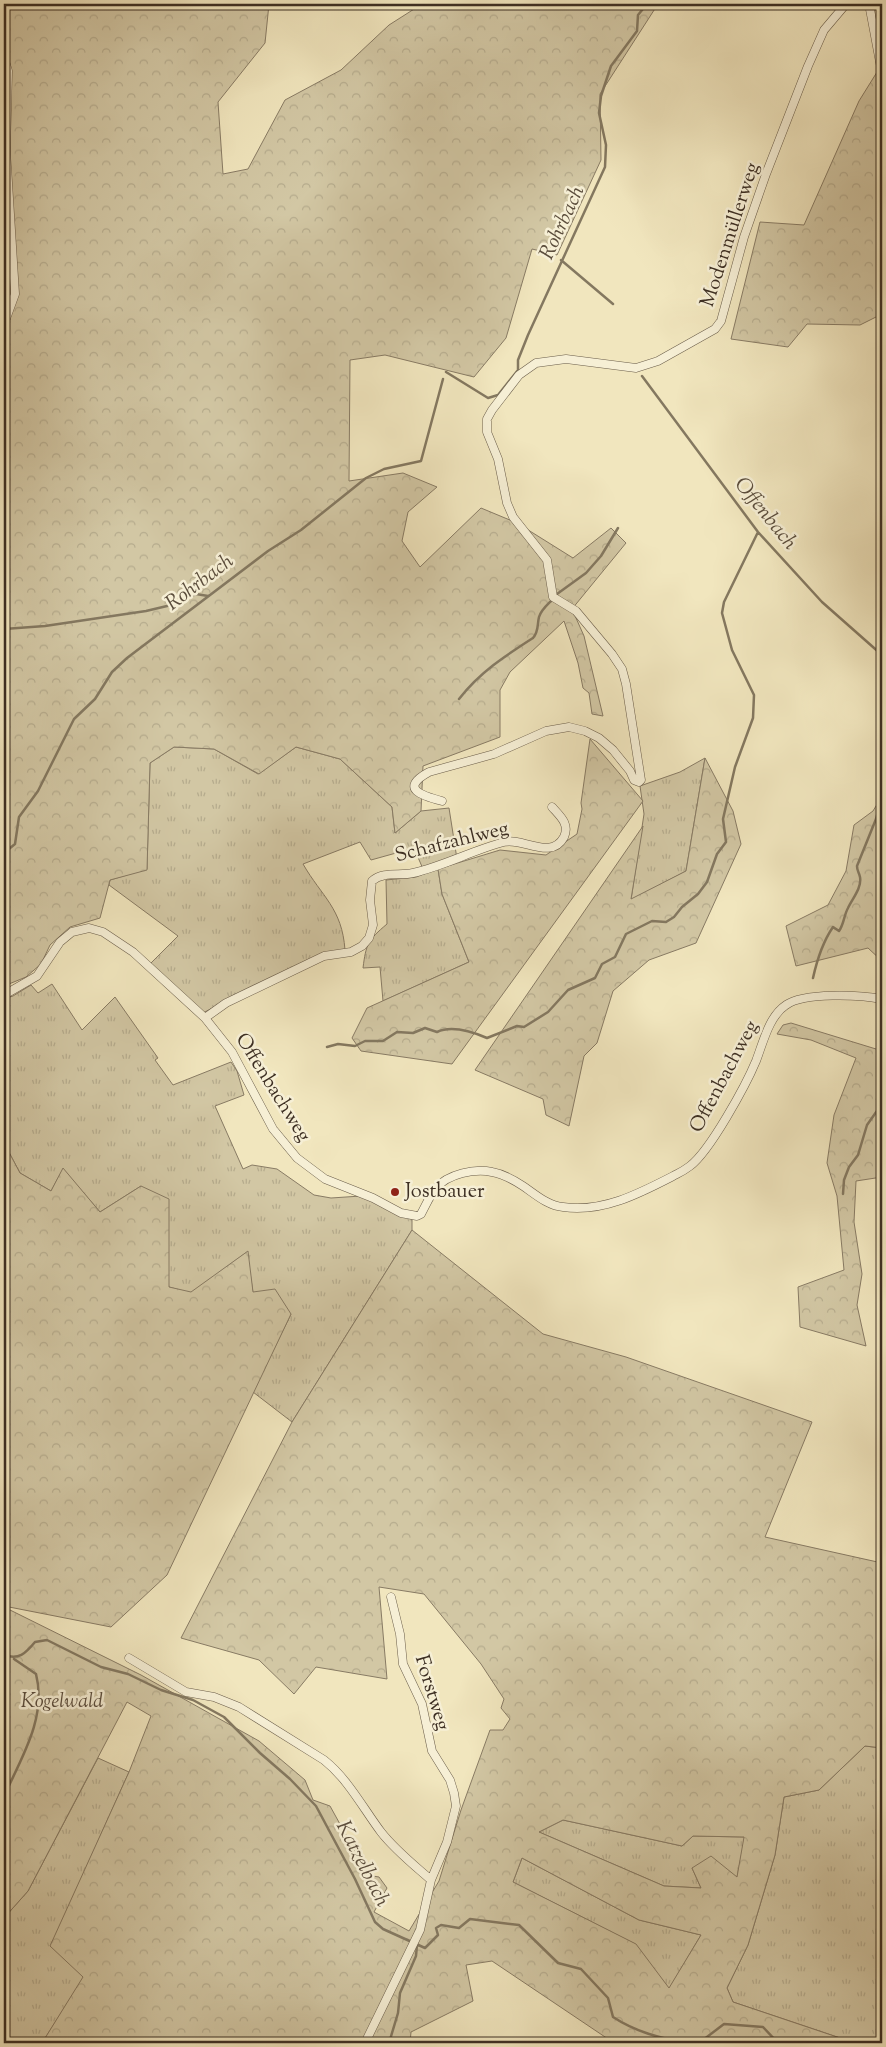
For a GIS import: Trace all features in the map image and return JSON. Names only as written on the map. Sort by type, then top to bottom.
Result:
[{"type":"street","name":"Modenmüllerweg","points":[[442,801],[419,794],[415,790],[415,784],[420,777],[428,772],[494,754],[558,728],[576,728],[598,738],[619,756],[634,780],[639,782],[641,780],[622,669],[576,610],[552,597],[547,560],[509,511],[498,459],[487,432],[487,419],[519,375],[536,363],[566,359],[636,368],[658,361],[715,329],[720,321],[744,237],[766,174],[808,66],[824,30],[846,4]]},
{"type":"street","points":[[869,4],[882,73]]},
{"type":"street","points":[[4,58],[8,71],[6,151],[15,294],[4,324]]},
{"type":"street","name":"Schafzahlweg","points":[[205,1018],[226,1004],[324,956],[351,952],[362,946],[369,938],[373,925],[370,900],[372,881],[377,877],[411,874],[449,863],[505,842],[518,842],[538,848],[550,848],[556,845],[564,837],[566,827],[563,819],[552,807]]},
{"type":"street","name":"Offenbachweg","points":[[4,995],[14,991],[41,972],[65,936],[76,930],[95,928],[113,937],[133,952],[205,1018],[232,1052],[273,1129],[297,1158],[325,1179],[373,1198],[401,1213],[417,1216],[421,1214],[439,1185],[451,1177],[467,1172],[495,1172],[513,1180],[552,1204],[575,1208],[616,1203],[650,1188],[691,1166],[702,1154],[725,1119],[746,1081],[770,1024],[780,1009],[786,1004],[795,1000],[838,995],[882,1000]]},
{"type":"street","name":"Forstweg","points":[[365,2043],[420,1930],[431,1880],[447,1842],[454,1815],[454,1793],[450,1780],[432,1751],[422,1704],[403,1664],[400,1634],[391,1597]]},
{"type":"street","points":[[129,1658],[186,1692],[214,1697],[239,1707],[335,1768],[382,1834],[431,1880]]},
{"type":"green space","points":[[4,4],[269,4],[265,43],[218,102],[223,174],[248,169],[285,100],[341,70],[389,25],[422,4],[658,4],[600,94],[601,160],[557,255],[532,249],[506,338],[474,377],[385,355],[350,360],[349,481],[403,473],[437,487],[408,512],[402,541],[420,567],[481,508],[517,523],[573,558],[611,528],[626,543],[572,609],[584,636],[603,716],[592,714],[589,693],[583,688],[578,663],[564,621],[510,672],[500,690],[500,737],[423,766],[421,811],[395,833],[392,807],[340,759],[296,747],[259,774],[214,749],[174,747],[150,763],[147,870],[110,880],[100,918],[70,927],[50,945],[41,964],[26,977],[4,986]]},
{"type":"green space","points":[[882,64],[882,314],[860,325],[807,324],[788,347],[731,339],[760,222],[804,225],[859,101]]},
{"type":"green space","points":[[590,739],[643,801],[452,1064],[361,1051],[352,1038],[367,1008],[469,962],[442,894],[438,869],[500,850],[546,855],[577,834],[582,809],[581,803]]},
{"type":"green space","points":[[174,747],[214,749],[258,774],[296,747],[340,759],[392,807],[395,833],[421,811],[449,808],[457,859],[423,869],[414,848],[371,860],[360,842],[303,864],[330,904],[340,923],[345,950],[231,998],[203,1013],[150,964],[178,936],[109,885],[110,880],[147,869],[150,763]]},
{"type":"green space","points":[[705,758],[686,871],[631,900],[644,814],[640,786],[680,772]]},
{"type":"green space","points":[[705,758],[733,811],[741,844],[696,943],[649,960],[613,991],[597,1043],[584,1056],[569,1126],[546,1115],[543,1099],[475,1070],[643,826],[631,899],[686,871]]},
{"type":"green space","points":[[882,796],[882,961],[868,948],[796,966],[786,926],[828,905],[846,871],[854,825],[873,811]]},
{"type":"green space","points":[[438,869],[442,894],[469,962],[383,1001],[380,967],[363,968],[365,953],[369,943],[387,924],[386,880],[416,877]]},
{"type":"green space","points":[[52,984],[82,1030],[115,997],[158,1058],[155,1060],[173,1085],[231,1062],[237,1071],[244,1095],[215,1106],[243,1169],[252,1165],[277,1169],[314,1195],[331,1198],[361,1196],[412,1217],[412,1230],[292,1422],[253,1392],[291,1314],[253,1293],[247,1252],[191,1293],[169,1287],[141,1186],[100,1212],[63,1169],[51,1191],[20,1173],[4,1143],[4,999],[31,985],[38,993]]},
{"type":"green space","points":[[791,1023],[876,1049],[882,1048],[882,1177],[856,1181],[854,1222],[862,1274],[857,1305],[866,1346],[800,1327],[798,1287],[844,1270],[837,1196],[827,1163],[834,1115],[856,1058],[811,1040],[777,1034],[783,1025]]},
{"type":"green space","points":[[4,1143],[20,1173],[51,1191],[63,1168],[100,1212],[141,1186],[169,1199],[169,1287],[191,1292],[248,1251],[253,1292],[275,1289],[291,1314],[167,1575],[111,1627],[4,1606]]},
{"type":"green space","name":"Kogelwald","points":[[412,1230],[543,1334],[626,1357],[812,1422],[765,1537],[882,1563],[882,1748],[865,1746],[819,1790],[784,1797],[775,1855],[748,1945],[727,1988],[733,2002],[855,2043],[614,2043],[492,1961],[466,1965],[473,2001],[411,2032],[410,2043],[42,2043],[83,1977],[50,1946],[129,1772],[151,1716],[127,1702],[28,1891],[4,1918],[4,1607],[141,1675],[259,1741],[305,1780],[313,1800],[330,1806],[356,1853],[360,1874],[379,1877],[387,1888],[374,1912],[409,1931],[439,1881],[461,1810],[490,1730],[503,1730],[510,1719],[501,1708],[504,1699],[481,1664],[424,1594],[379,1587],[387,1679],[316,1667],[294,1694],[259,1660],[181,1638],[292,1422]],"holes":[[[563,1820],[682,1846],[693,1836],[744,1837],[737,1877],[711,1856],[692,1868],[701,1888],[664,1886],[539,1832]],[[522,1858],[639,1920],[701,1935],[669,1988],[636,1944],[513,1882]]]},
{"type":"green space","points":[[865,1746],[882,1748],[882,2043],[855,2043],[733,2002],[727,1988],[748,1945],[775,1855],[784,1797],[819,1790]]},
{"type":"green space","points":[[98,1758],[129,1772],[51,1946],[84,1977],[42,2043],[4,2041],[4,1918],[28,1891]]},
{"type":"green space","points":[[563,1820],[682,1846],[693,1836],[745,1837],[737,1877],[692,1868],[701,1888],[664,1886],[539,1832]]},
{"type":"green space","points":[[522,1858],[639,1920],[701,1935],[669,1989],[635,1944],[513,1882]]},
{"type":"waterway","name":"Rohrbach","points":[[446,372],[488,398],[498,395],[518,370],[518,360],[528,335],[605,167],[606,145],[599,113],[601,96],[611,66],[637,31],[638,15],[647,4]]},
{"type":"waterway","name":"Offenbach","points":[[561,260],[613,304]]},
{"type":"waterway","name":"Offenbach","points":[[642,376],[758,532],[822,602],[882,655]]},
{"type":"waterway","name":"Rohrbach","points":[[4,853],[15,844],[19,817],[38,791],[74,719],[95,699],[112,672],[127,658],[268,551],[301,530],[366,478],[384,469],[421,461],[443,379]]},
{"type":"waterway","points":[[557,594],[586,573],[601,556],[618,528]]},
{"type":"waterway","points":[[327,1047],[338,1044],[355,1046],[365,1041],[383,1041],[397,1032],[413,1033],[425,1028],[437,1032],[456,1029],[487,1038],[517,1026],[524,1027],[548,1012],[568,990],[595,978],[602,964],[615,957],[626,934],[652,921],[666,922],[674,917],[682,907],[698,894],[707,882],[717,854],[726,842],[723,819],[735,767],[753,718],[754,695],[732,650],[722,613],[724,602],[758,532]]},
{"type":"waterway","points":[[4,629],[45,626],[146,611],[167,606],[196,594],[208,596]]},
{"type":"waterway","points":[[459,699],[484,673],[533,638],[537,630],[540,614],[552,600]]},
{"type":"waterway","points":[[813,978],[818,958],[826,939],[833,927],[839,931],[858,889],[860,877],[857,866],[876,819],[882,796]]},
{"type":"waterway","points":[[843,1194],[844,1180],[849,1167],[858,1155],[867,1125],[879,1108],[877,1099],[882,1090]]},
{"type":"waterway","name":"Katzelbach","points":[[4,1655],[14,1657],[21,1655],[35,1642],[47,1640],[101,1667],[128,1674],[161,1690],[193,1700],[224,1717],[316,1806],[355,1879],[375,1922],[383,1929],[425,1948],[438,1935],[436,1928],[441,1925],[459,1928],[470,1919],[519,1925],[558,1963],[581,1969],[608,1998],[613,2017],[630,2027],[648,2034],[686,2043]]},
{"type":"waterway","points":[[4,1796],[25,1752],[38,1706],[39,1690],[36,1674],[14,1659]]},
{"type":"waterway","points":[[389,2043],[398,2013],[400,1993],[416,1956],[417,1945]]},
{"type":"waterway","name":"Katzelbach","points":[[699,2043],[724,2024],[763,2027],[778,2043]]},
{"type":"place","name":"Jostbauer","points":[[395,1192]]}]
